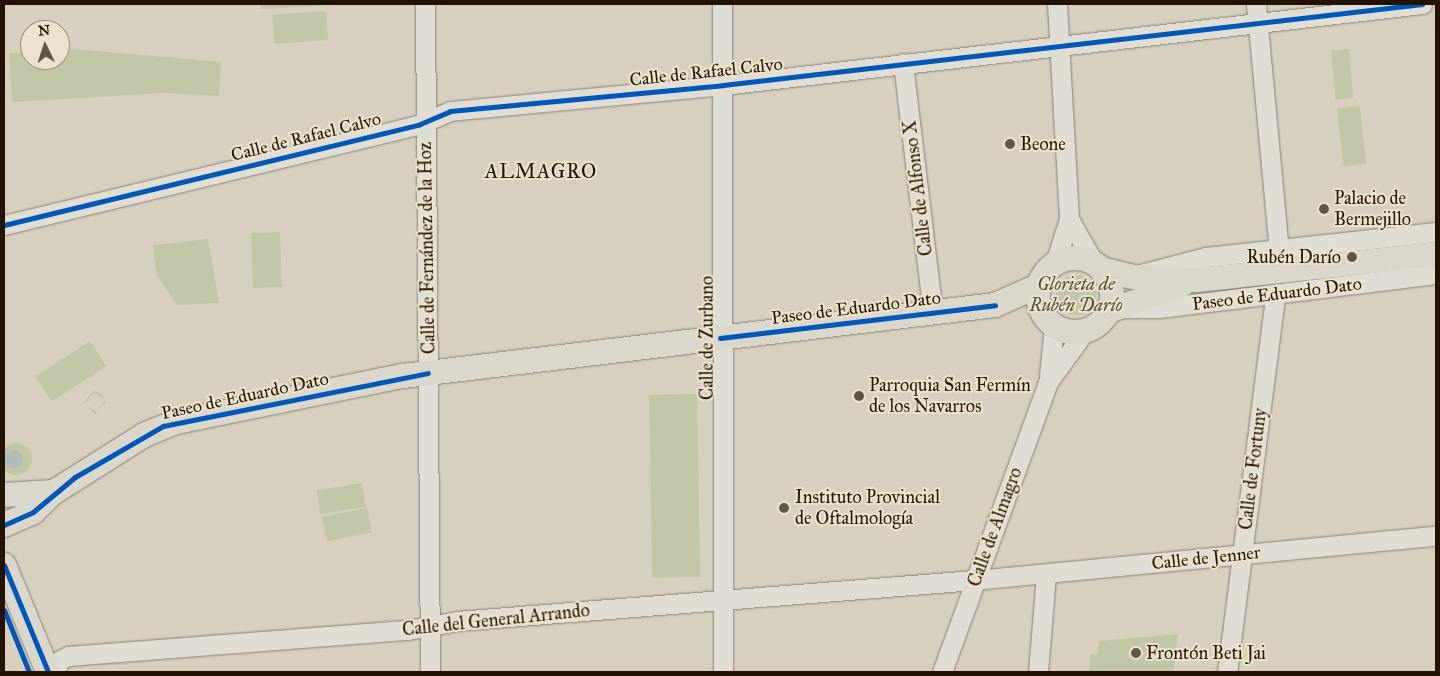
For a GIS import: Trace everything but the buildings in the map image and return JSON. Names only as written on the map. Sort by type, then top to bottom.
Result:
[{"type":"main road","points":[[1198,280],[1436,254]]},
{"type":"main road","points":[[1070,258],[1098,266],[1112,291],[1114,309],[1085,331],[1048,321],[1038,286],[1055,263],[1070,258]]},
{"type":"main road","name":"Paseo de Eduardo Dato","points":[[1098,266],[1132,277],[1198,280]]},
{"type":"main road","name":"Paseo de Eduardo Dato","points":[[1114,309],[1198,280]]},
{"type":"main road","name":"Paseo de Eduardo Dato","points":[[4,525],[33,512],[54,492],[163,426],[428,373],[995,305],[1038,286]]},
{"type":"main road","name":"Paseo de Eduardo Dato","points":[[995,305],[1048,321]]},
{"type":"main road","points":[[4,495],[54,492]]},
{"type":"main road","points":[[4,565],[48,672]]},
{"type":"street","name":"Calle de Fernández de la Hoz","points":[[425,4],[430,672]]},
{"type":"street","name":"Calle de Zurbano","points":[[722,4],[724,85],[720,338],[723,672]]},
{"type":"street","points":[[1055,263],[1069,219],[1057,4]]},
{"type":"street","points":[[1256,4],[1279,251]]},
{"type":"street","name":"Calle de Rafael Calvo","points":[[4,224],[426,121],[450,111],[724,85],[1059,44],[1422,4]]},
{"type":"street","name":"Calle de Alfonso X","points":[[903,63],[933,313]]},
{"type":"street","points":[[1069,219],[1098,266]]},
{"type":"street","points":[[1132,277],[1206,258],[1436,232]]},
{"type":"street","name":"Paseo de Eduardo Dato","points":[[1114,309],[1146,310],[1436,274]]},
{"type":"street","name":"Calle de Fortuny","points":[[1227,672],[1275,295]]},
{"type":"street","name":"Calle de Almagro","points":[[1048,321],[1048,382]]},
{"type":"street","name":"Calle de Almagro","points":[[942,672],[1048,382],[1085,331]]},
{"type":"street","name":"Calle de Jenner","points":[[975,580],[1436,536]]},
{"type":"street","points":[[1038,672],[1046,574]]},
{"type":"street","name":"Calle del General Arrando","points":[[54,672],[60,660],[68,656],[429,629],[456,621],[975,580]]},
{"type":"green space","points":[[260,4],[320,4],[321,6],[261,9]]},
{"type":"green space","points":[[326,11],[328,40],[274,44],[272,15]]},
{"type":"green space","points":[[70,49],[221,62],[219,96],[164,93],[12,102],[9,53],[20,52],[20,70],[70,70]]},
{"type":"green space","points":[[1349,49],[1353,98],[1335,99],[1331,51]]},
{"type":"green space","points":[[1360,106],[1366,164],[1343,166],[1337,108]]},
{"type":"green space","points":[[280,232],[282,287],[253,288],[251,233]]},
{"type":"green space","points":[[208,239],[219,303],[177,305],[156,274],[153,245]]},
{"type":"green space","name":"Glorieta de Rubén Darío","points":[[1076,275],[1090,281],[1096,295],[1090,309],[1076,315],[1062,309],[1056,295],[1062,281]]},
{"type":"green space","points":[[90,341],[106,366],[52,402],[35,376]]},
{"type":"green space","points":[[94,391],[101,393],[105,400],[93,393],[84,402]]},
{"type":"green space","points":[[697,394],[700,577],[652,578],[649,395]]},
{"type":"green space","points":[[87,405],[97,412],[95,414]]},
{"type":"green space","points":[[16,443],[27,448],[32,459],[27,470],[16,475],[5,470],[0,459],[5,448]]},
{"type":"green space","points":[[362,483],[366,507],[320,514],[317,490]]},
{"type":"green space","points":[[367,508],[372,533],[327,541],[322,517]]},
{"type":"green space","name":"Frontón Beti Jai","points":[[1178,634],[1173,672],[1089,672],[1090,654],[1097,654],[1099,641]]},
{"type":"shaded area","points":[[14,450],[20,453],[23,459],[20,465],[14,468],[8,465],[5,459],[8,453]]},
{"type":"cycle path","points":[[4,225],[420,124],[450,111],[723,85],[1422,4]]},
{"type":"cycle path","points":[[720,338],[995,305]]},
{"type":"cycle path","points":[[4,525],[33,512],[75,477],[163,426],[428,373]]},
{"type":"cycle path","points":[[4,565],[48,672]]},
{"type":"cycle path","points":[[4,610],[29,672]]},
{"type":"place","name":"Beone","points":[[1010,144]]},
{"type":"place","name":"Palacio de Bermejillo","points":[[1324,209]]},
{"type":"place","name":"Rubén Darío","points":[[1352,257]]},
{"type":"place","name":"Parroquia San Fermín de los Navarros","points":[[859,396]]},
{"type":"place","name":"Instituto Provincial de Oftalmología","points":[[784,508]]},
{"type":"place","name":"Frontón Beti Jai","points":[[1136,653]]},
{"type":"district","name":"ALMAGRO","points":[[541,171]]}]
